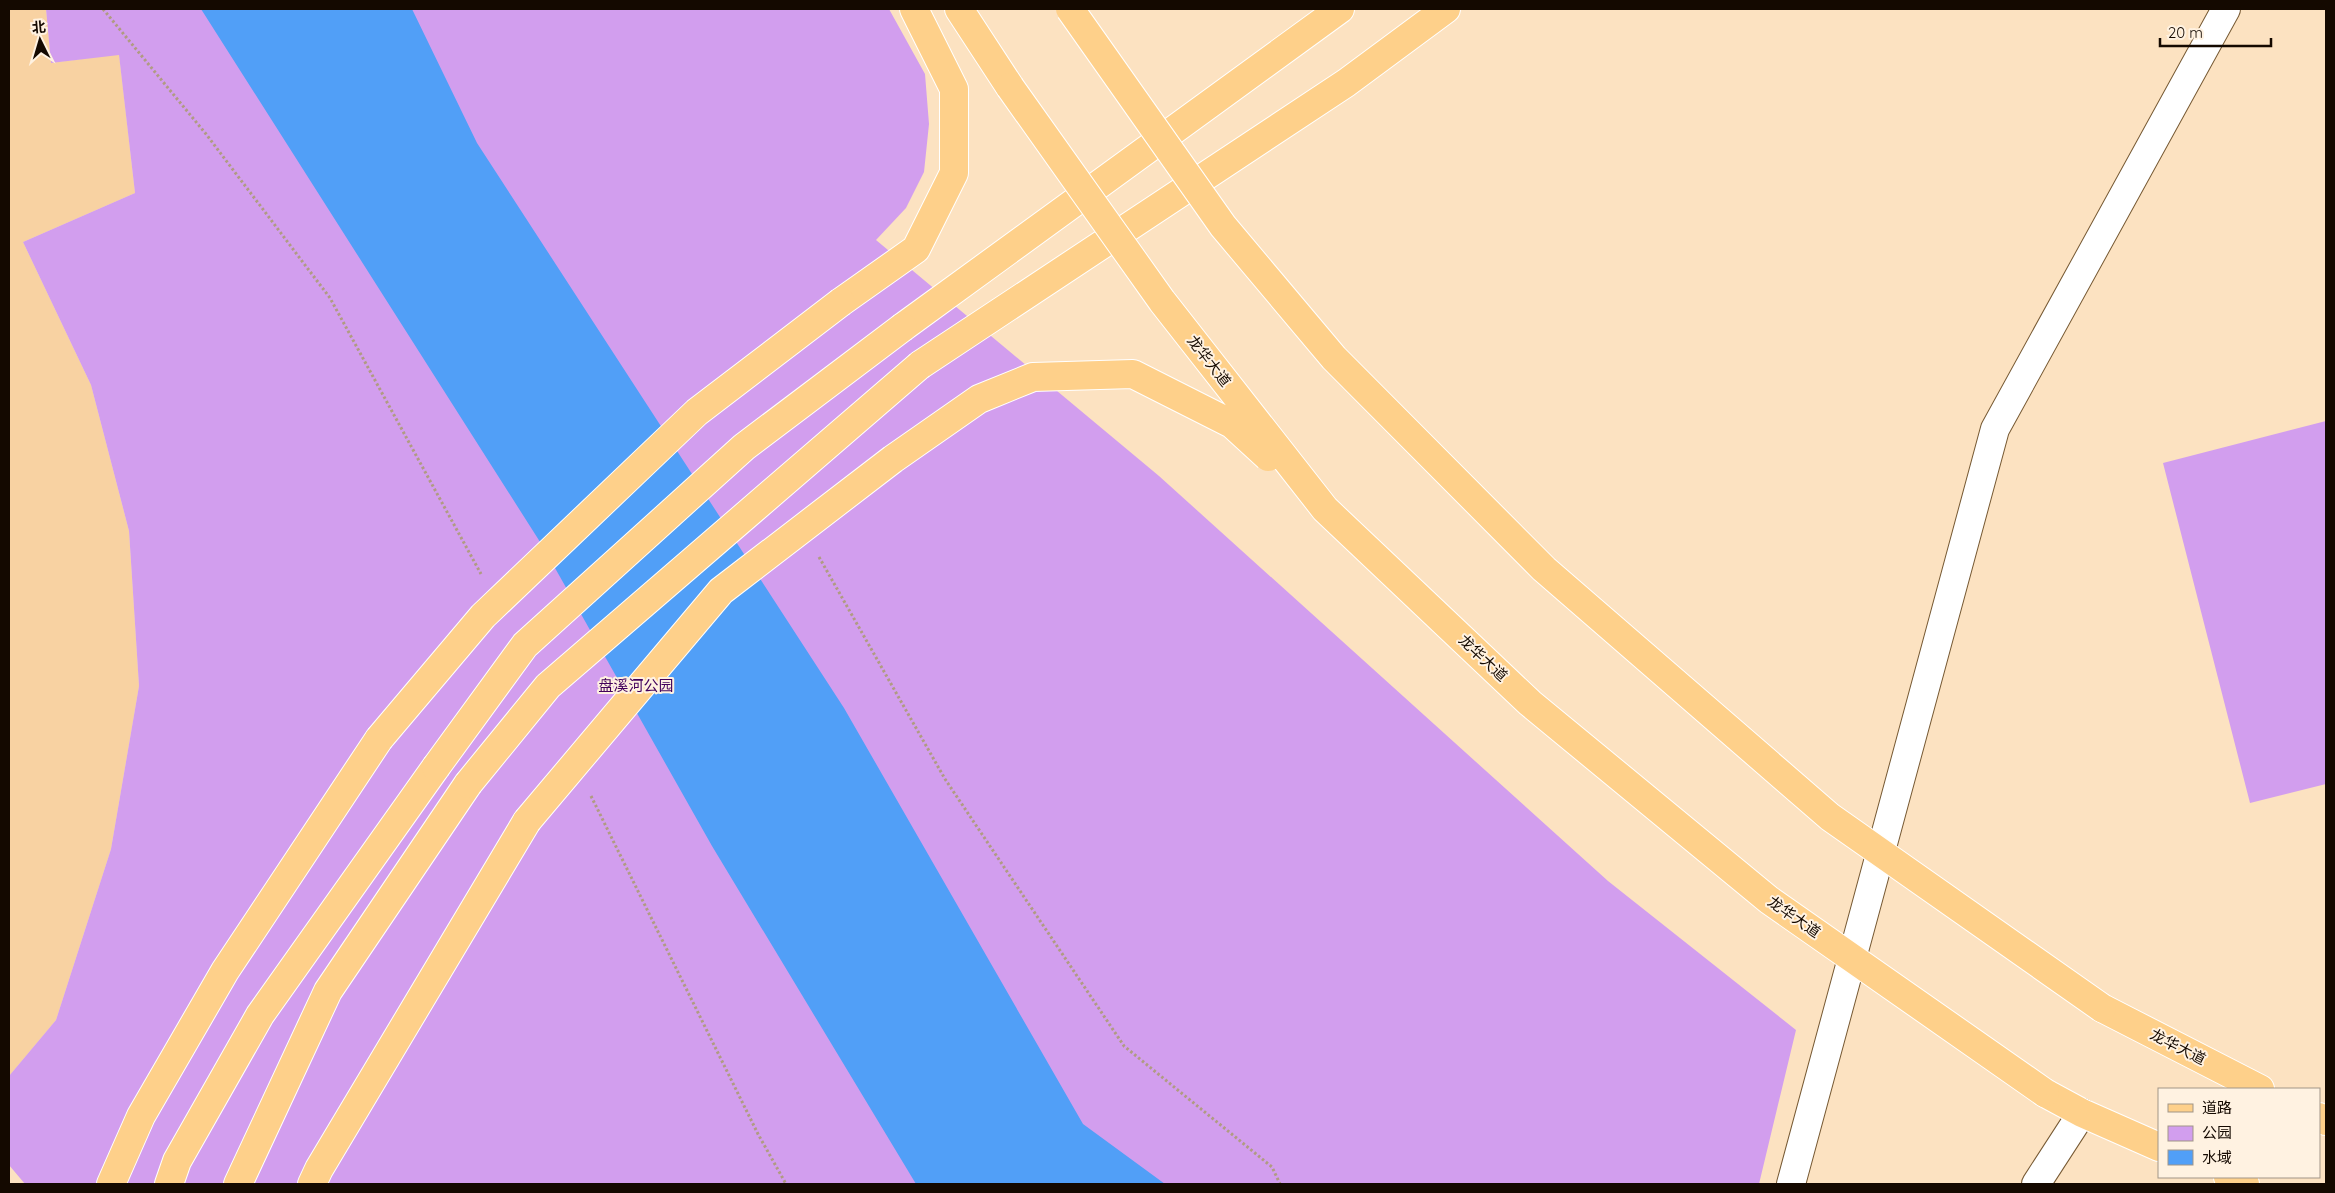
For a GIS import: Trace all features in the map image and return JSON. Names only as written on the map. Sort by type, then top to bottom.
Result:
[{"type":"main road","points":[[111,1184],[141,1116],[225,971],[379,739],[483,616],[697,412],[841,302],[916,249],[954,173],[954,88],[914,9]]},
{"type":"main road","name":"龙华大道","points":[[959,9],[1010,87],[1162,301],[1325,509],[1530,703],[1769,900],[2045,1093],[2082,1113],[2158,1147]]},
{"type":"main road","name":"龙华大道","points":[[1070,9],[1222,226],[1328,350],[1544,569],[1830,817],[2102,1008],[2258,1088]]},
{"type":"main road","points":[[169,1184],[177,1162],[260,1015],[525,645],[744,447],[903,327],[1340,9]]},
{"type":"main road","points":[[238,1184],[328,991],[468,784],[548,686],[920,365],[1346,82],[1446,9]]},
{"type":"main road","points":[[312,1184],[319,1169],[527,821],[721,591],[893,459],[979,399],[1033,377],[1133,374],[1232,424],[1325,509]]},
{"type":"main road","points":[[2230,1178],[2245,1184]]},
{"type":"street","points":[[1790,1184],[1995,429],[2226,9]]},
{"type":"street","points":[[2036,1184],[2082,1113]]},
{"type":"path","points":[[817,554],[945,779],[1124,1046],[1272,1167],[1280,1184]]},
{"type":"shaded area","points":[[9,9],[46,9],[51,63],[119,54],[135,193],[23,242],[91,385],[129,531],[139,686],[111,849],[56,1020],[9,1076]]},
{"type":"green space","name":"盘溪河公园","points":[[46,9],[889,9],[925,74],[929,124],[924,172],[906,208],[876,240],[1159,476],[1608,881],[1796,1030],[1759,1184],[25,1184],[9,1165],[9,1076],[56,1020],[111,849],[139,686],[129,531],[91,385],[23,242],[135,193],[119,55],[51,63]]},
{"type":"green space","points":[[2326,421],[2326,784],[2250,803],[2163,463]]},
{"type":"water","points":[[201,9],[412,9],[477,143],[844,708],[1083,1124],[1165,1184],[916,1184],[712,846],[542,545]]}]
